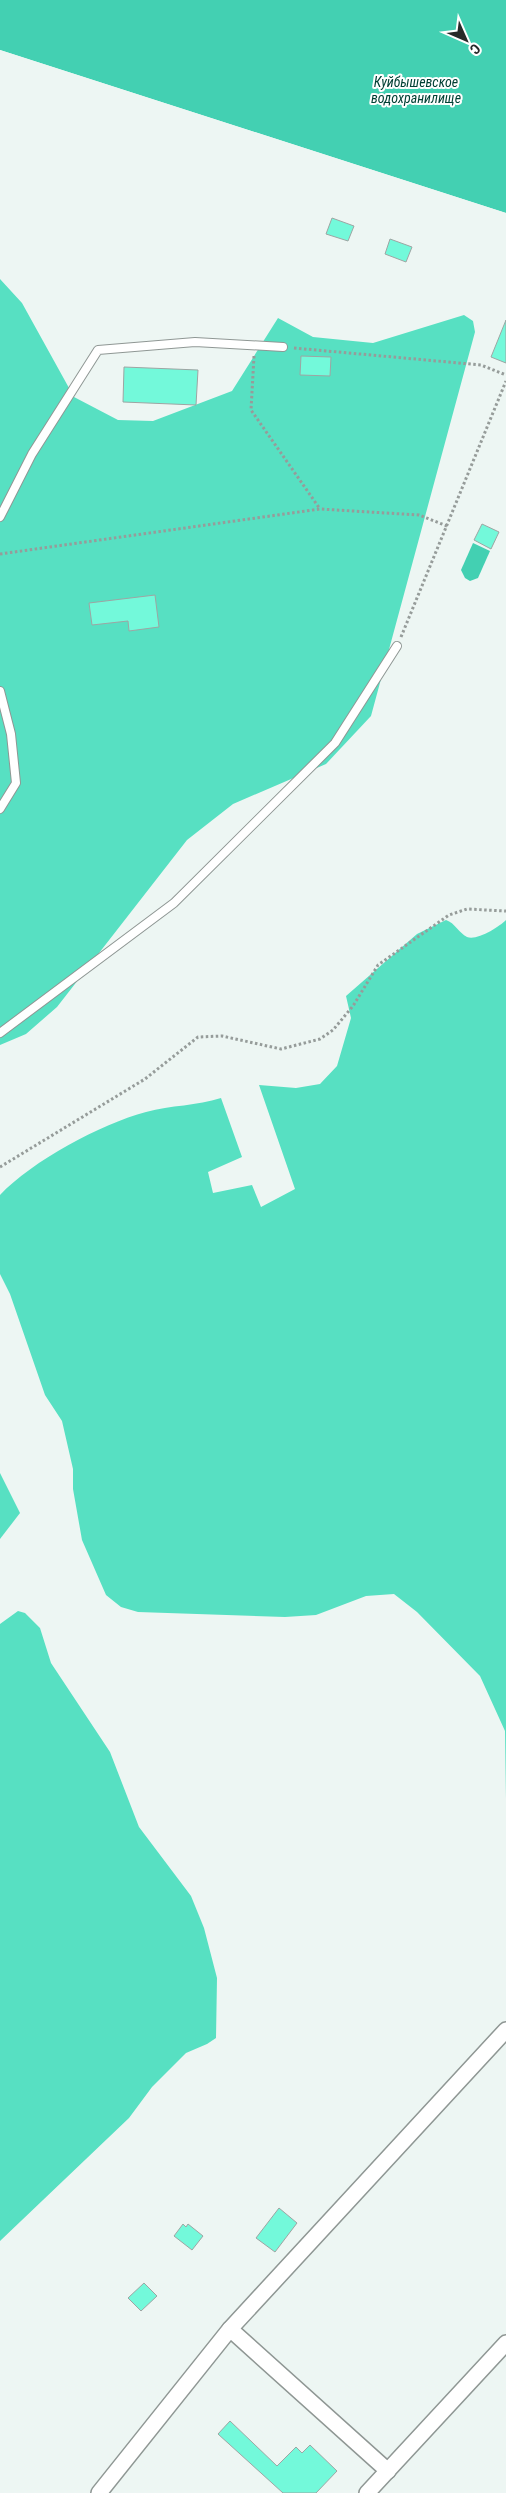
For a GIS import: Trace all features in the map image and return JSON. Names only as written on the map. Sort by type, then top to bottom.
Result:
[{"type":"street","points":[[98,2493],[230,2329],[506,2030]]},
{"type":"street","points":[[230,2329],[388,2471]]},
{"type":"street","points":[[367,2493],[506,2343]]},
{"type":"lane","points":[[0,517],[32,454],[98,350],[195,342],[283,347]]},
{"type":"lane","points":[[0,1033],[174,903],[336,742],[397,646]]},
{"type":"lane","points":[[0,692],[11,734],[16,783],[0,809]]},
{"type":"path","points":[[255,346],[251,410],[320,509]]},
{"type":"path","points":[[283,347],[481,365],[506,375]]},
{"type":"path","points":[[397,646],[506,381]]},
{"type":"path","points":[[0,554],[320,509],[419,516],[446,526]]},
{"type":"path","points":[[0,1167],[145,1079],[198,1037],[222,1036],[281,1049],[320,1039],[333,1030],[353,1006],[378,965],[449,915],[467,909],[506,911]]},
{"type":"shaded area","points":[[0,279],[22,303],[74,397],[118,420],[153,421],[232,391],[278,318],[313,337],[373,343],[464,315],[473,321],[475,332],[371,716],[326,764],[233,804],[187,840],[57,1007],[26,1034],[0,1045]]},
{"type":"shaded area","points":[[446,920],[452,923],[464,935],[471,938],[488,933],[506,920],[506,1799],[505,1731],[480,1676],[417,1612],[394,1594],[366,1596],[316,1615],[285,1617],[138,1612],[121,1607],[106,1595],[82,1540],[73,1489],[73,1469],[62,1421],[45,1395],[10,1294],[0,1274],[0,1195],[30,1169],[68,1145],[109,1125],[146,1112],[203,1103],[221,1098],[242,1157],[208,1172],[213,1193],[252,1185],[261,1207],[295,1189],[259,1085],[296,1088],[320,1084],[337,1066],[351,1018],[346,996],[417,934]]},
{"type":"shaded area","points":[[0,1473],[20,1513],[0,1539]]},
{"type":"shaded area","points":[[18,1611],[25,1613],[40,1628],[51,1663],[110,1752],[139,1827],[191,1896],[204,1928],[217,1978],[216,2038],[186,2053],[152,2087],[129,2118],[0,2241],[0,1624]]},
{"type":"water","name":"Куйбышевское водохранилище","points":[[0,0],[506,0],[506,213],[0,50]]},
{"type":"water","points":[[473,543],[490,551],[478,578],[470,581],[465,578],[461,570]]},
{"type":"pier","points":[[0,50],[506,213],[506,216],[262,139],[0,53]]},
{"type":"building","points":[[332,218],[354,226],[348,241],[326,234]]},
{"type":"building","points":[[390,239],[412,247],[406,262],[385,254]]},
{"type":"building","points":[[506,320],[506,363],[491,357]]},
{"type":"building","points":[[301,356],[331,357],[330,376],[300,375]]},
{"type":"building","points":[[124,367],[198,370],[196,405],[123,402]]},
{"type":"building","points":[[482,524],[499,532],[491,549],[474,540]]},
{"type":"building","points":[[155,595],[159,627],[129,631],[128,621],[92,625],[89,603]]},
{"type":"building","points":[[279,2208],[297,2223],[275,2252],[256,2238]]},
{"type":"building","points":[[183,2224],[186,2227],[188,2224],[203,2236],[192,2250],[174,2236]]},
{"type":"building","points":[[144,2283],[157,2296],[141,2311],[128,2298]]},
{"type":"building","points":[[230,2421],[277,2466],[296,2447],[302,2453],[310,2445],[337,2471],[316,2493],[283,2493],[218,2434]]}]
